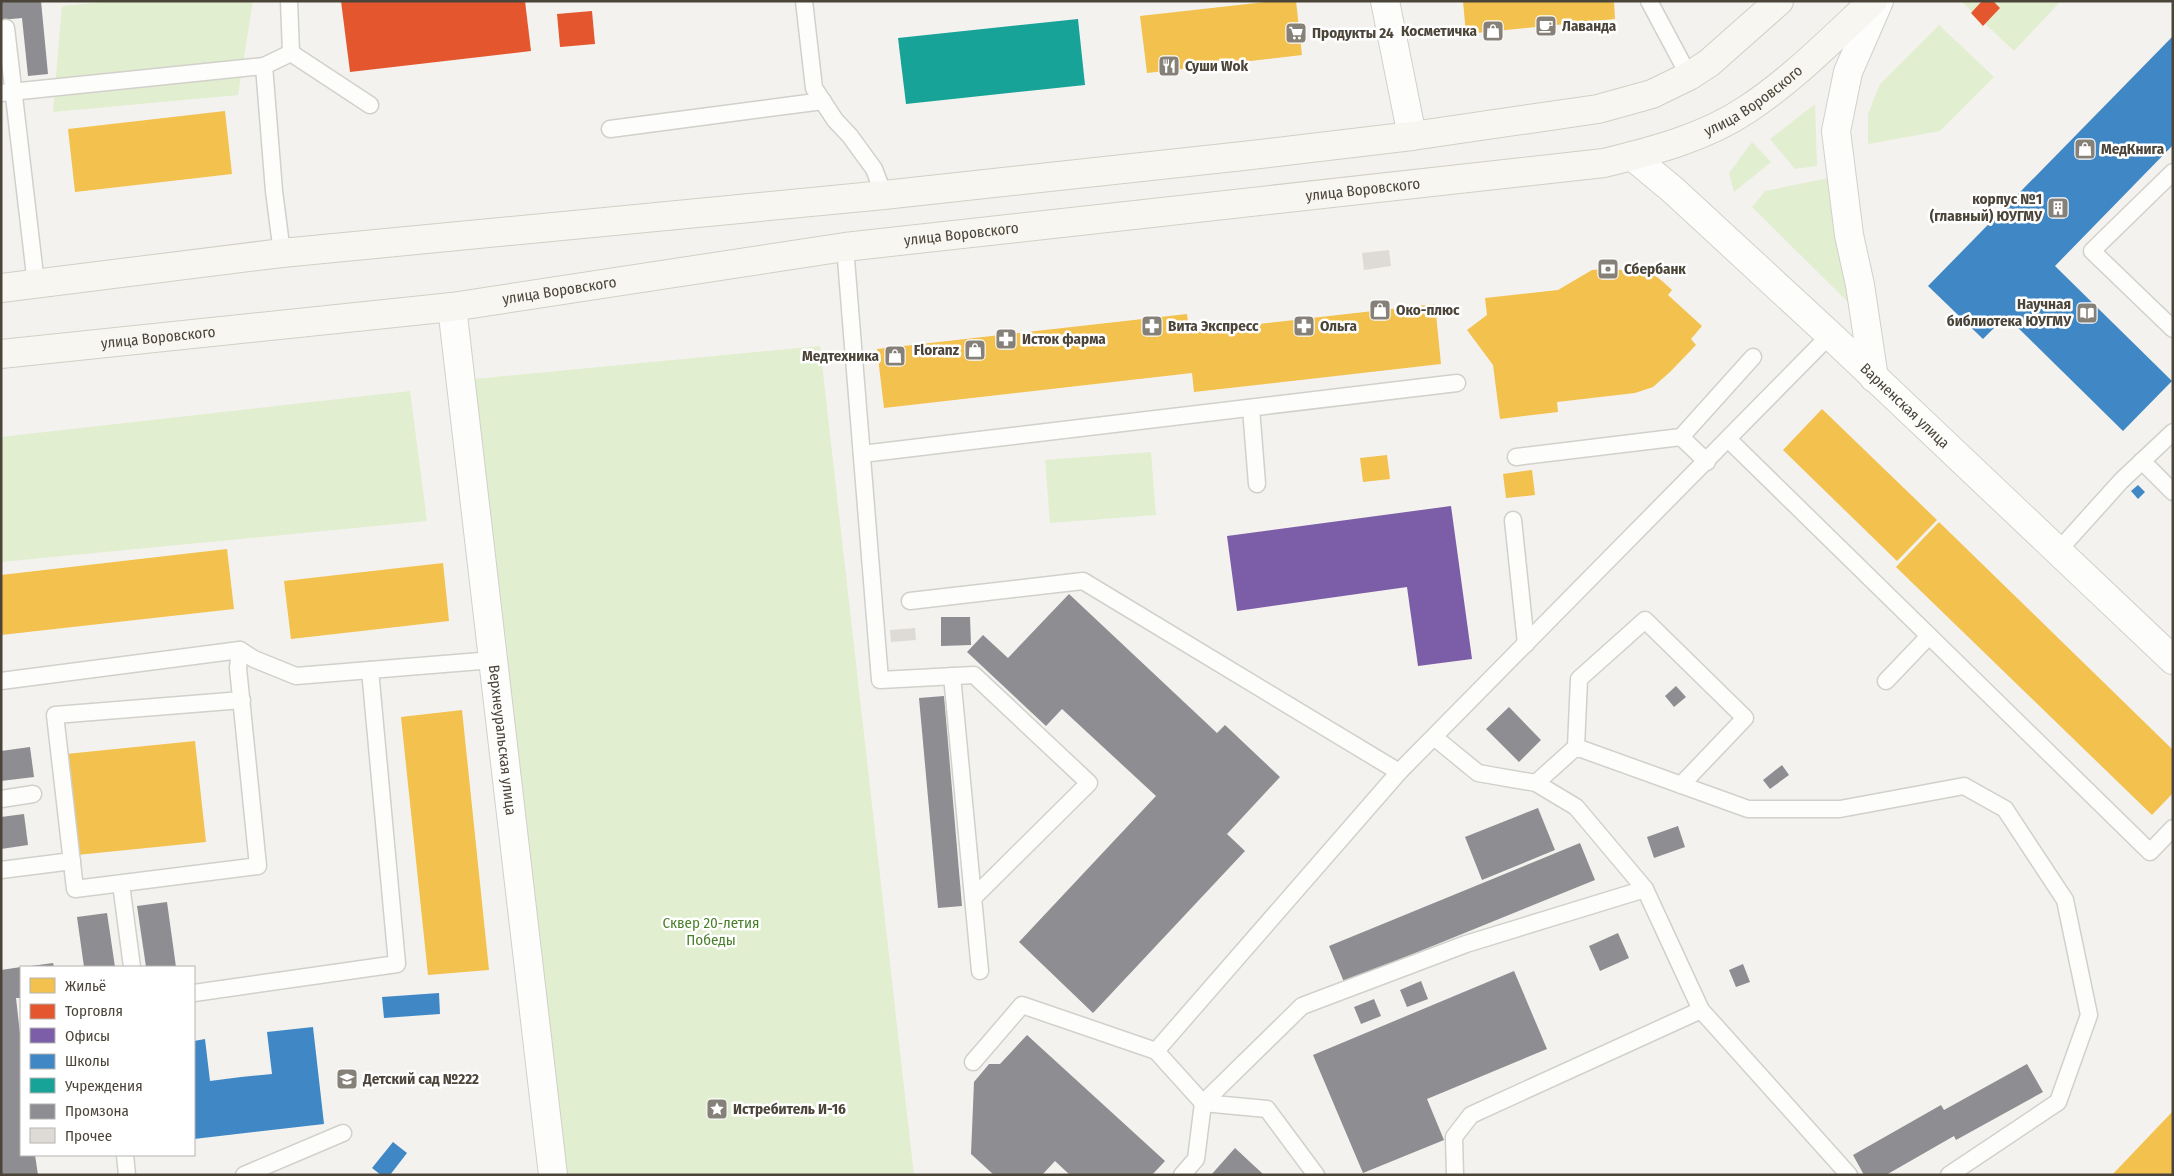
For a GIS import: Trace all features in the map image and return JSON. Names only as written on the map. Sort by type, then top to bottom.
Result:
[{"type":"main road","points":[[1,288],[282,253],[884,195],[1412,136],[1598,109],[1652,94],[1689,76],[1709,63],[1779,1]]},
{"type":"main road","name":"улица Воровского","points":[[1,354],[452,307],[845,246],[1587,166],[1632,156],[1688,140],[1746,111],[1804,65],[1873,1]]},
{"type":"street","points":[[1385,1],[1412,136]]},
{"type":"street","points":[[1874,378],[1860,285],[1849,235],[1836,131],[1848,72],[1879,1]]},
{"type":"street","name":"Варненская улица","points":[[1632,156],[1673,190],[1830,335],[2173,660]]},
{"type":"street","name":"Верхнеуральская улица","points":[[452,307],[553,1175]]},
{"type":"lane","points":[[289,1],[291,53]]},
{"type":"lane","points":[[804,1],[814,88],[835,120],[850,136],[874,169],[884,195]]},
{"type":"lane","points":[[1649,1],[1689,76]]},
{"type":"lane","points":[[6,28],[7,92],[30,220],[36,284]]},
{"type":"lane","points":[[7,92],[264,66],[291,53]]},
{"type":"lane","points":[[291,53],[370,105]]},
{"type":"lane","points":[[264,66],[274,191],[282,253]]},
{"type":"lane","points":[[610,129],[823,101]]},
{"type":"lane","points":[[2173,172],[2092,251],[2173,330]]},
{"type":"lane","points":[[845,246],[880,680],[974,675],[1089,783],[974,897]]},
{"type":"lane","points":[[1156,1051],[1400,772],[1729,440],[1830,335]]},
{"type":"lane","points":[[1516,457],[1681,437],[1753,356]]},
{"type":"lane","points":[[862,454],[1457,383]]},
{"type":"lane","points":[[1251,408],[1257,484]]},
{"type":"lane","points":[[2058,551],[2121,481],[2173,432]]},
{"type":"lane","points":[[1681,437],[1707,462]]},
{"type":"lane","points":[[1729,440],[2150,852],[2173,828]]},
{"type":"lane","points":[[2142,462],[2173,492]]},
{"type":"lane","points":[[1513,520],[1526,644]]},
{"type":"lane","points":[[910,601],[1083,581],[1400,772]]},
{"type":"lane","points":[[1536,783],[1576,747],[1579,679],[1645,620],[1745,718],[1682,785]]},
{"type":"lane","points":[[1886,680],[1929,636]]},
{"type":"lane","points":[[1,681],[240,650],[254,659],[296,676],[492,660]]},
{"type":"lane","points":[[240,650],[238,668],[242,700],[258,866],[75,889],[55,715],[242,700]]},
{"type":"lane","points":[[195,993],[397,964],[370,670]]},
{"type":"lane","points":[[952,676],[980,971]]},
{"type":"lane","points":[[1434,737],[1478,773],[1536,783],[1576,807],[1644,889],[1702,1010],[1849,1175]]},
{"type":"lane","points":[[1576,747],[1748,809],[1840,809],[1964,786],[2005,809],[2065,900],[2089,1015],[2058,1102],[1949,1175]]},
{"type":"lane","points":[[1,799],[33,794]]},
{"type":"lane","points":[[1,870],[72,861]]},
{"type":"lane","points":[[121,884],[132,966]]},
{"type":"lane","points":[[1182,1175],[1196,1159],[1203,1103],[1302,1006],[1466,944],[1644,889]]},
{"type":"lane","points":[[973,1062],[1022,1005],[1156,1051],[1203,1103],[1267,1109],[1316,1175]]},
{"type":"lane","points":[[1455,1175],[1454,1137],[1471,1115],[1702,1010]]},
{"type":"lane","points":[[244,1175],[344,1133]]},
{"type":"lane","points":[[125,1156],[127,1175]]},
{"type":"green space","points":[[111,1],[253,1],[238,95],[53,112],[62,6]]},
{"type":"green space","points":[[1961,1],[2061,1],[2014,51]]},
{"type":"green space","points":[[1939,25],[1994,77],[1940,131],[1868,144],[1868,114],[1880,84]]},
{"type":"green space","points":[[1815,104],[1817,166],[1795,169],[1770,139]]},
{"type":"green space","points":[[1752,142],[1771,162],[1734,192],[1729,173]]},
{"type":"green space","points":[[1829,178],[1850,304],[1752,207],[1765,191]]},
{"type":"green space","name":"Сквер 20-летия Победы","points":[[820,346],[914,1175],[562,1175],[474,379]]},
{"type":"green space","points":[[410,391],[427,521],[1,562],[1,437]]},
{"type":"green space","points":[[1151,452],[1156,515],[1050,523],[1045,460]]},
{"type":"building: Жильё","points":[[1274,1],[1296,1],[1302,55],[1147,73],[1140,16]]},
{"type":"building: Жильё","points":[[1463,1],[1614,1],[1615,19],[1466,34]]},
{"type":"building: Жильё","points":[[225,111],[232,174],[75,192],[68,129]]},
{"type":"building: Жильё","points":[[1608,269],[1649,272],[1661,280],[1672,290],[1668,295],[1702,326],[1691,339],[1696,345],[1653,387],[1635,393],[1557,402],[1558,412],[1500,419],[1493,365],[1467,330],[1487,315],[1485,298],[1558,290],[1592,270]]},
{"type":"building: Жильё","points":[[1435,304],[1441,364],[1194,392],[1192,373],[884,408],[877,349],[1187,314],[1189,332]]},
{"type":"building: Жильё","points":[[1822,409],[1937,520],[1897,561],[1783,450]]},
{"type":"building: Жильё","points":[[1387,455],[1390,479],[1363,482],[1360,458]]},
{"type":"building: Жильё","points":[[1532,470],[1535,495],[1506,498],[1503,474]]},
{"type":"building: Жильё","points":[[1939,522],[2173,750],[2173,793],[2152,815],[1896,567]]},
{"type":"building: Жильё","points":[[227,549],[234,609],[1,635],[1,575]]},
{"type":"building: Жильё","points":[[443,563],[449,621],[291,639],[284,581]]},
{"type":"building: Жильё","points":[[462,710],[489,970],[428,975],[401,717]]},
{"type":"building: Жильё","points":[[195,741],[206,842],[77,855],[66,754]]},
{"type":"building: Жильё","points":[[2173,1111],[2173,1175],[2112,1175]]},
{"type":"building: Торговля","points":[[341,1],[525,1],[531,51],[350,72]]},
{"type":"building: Торговля","points":[[1982,1],[1993,1],[2000,8],[1983,26],[1971,13]]},
{"type":"building: Торговля","points":[[592,11],[595,44],[560,47],[557,14]]},
{"type":"building: Офисы","points":[[1451,506],[1472,659],[1418,666],[1407,587],[1237,611],[1227,536]]},
{"type":"building: Школы","name":"корпус №1 (главный) ЮУГМУ","points":[[2173,36],[2173,145],[2055,266],[2172,381],[2123,431],[2006,316],[1983,339],[1928,286]]},
{"type":"building: Школы","points":[[2138,485],[2145,492],[2138,499],[2131,491]]},
{"type":"building: Школы","points":[[439,993],[440,1014],[384,1018],[382,997]]},
{"type":"building: Школы","points":[[313,1027],[324,1124],[195,1139],[195,1041],[205,1039],[210,1081],[272,1074],[267,1032]]},
{"type":"building: Школы","points":[[393,1142],[407,1153],[390,1175],[381,1175],[372,1168]]},
{"type":"building: Учреждения","points":[[1078,19],[1085,85],[906,104],[898,38]]},
{"type":"building: Промзона","points":[[1,1],[41,1],[48,74],[28,76],[22,18],[1,20]]},
{"type":"building: Промзона","points":[[1069,594],[1217,733],[1225,725],[1280,777],[1227,834],[1245,851],[1093,1013],[1019,942],[1156,796],[1062,709],[1046,726],[967,652],[983,635],[1008,658]]},
{"type":"building: Промзона","points":[[941,617],[970,617],[971,645],[941,646]]},
{"type":"building: Промзона","points":[[1676,686],[1686,697],[1674,707],[1665,696]]},
{"type":"building: Промзона","points":[[944,696],[962,906],[938,908],[919,698]]},
{"type":"building: Промзона","points":[[1509,707],[1541,740],[1519,762],[1486,729]]},
{"type":"building: Промзона","points":[[30,747],[34,777],[1,781],[1,751]]},
{"type":"building: Промзона","points":[[1782,765],[1789,775],[1770,789],[1763,780]]},
{"type":"building: Промзона","points":[[1538,808],[1555,850],[1482,880],[1465,837]]},
{"type":"building: Промзона","points":[[24,814],[28,845],[1,849],[1,817]]},
{"type":"building: Промзона","points":[[1678,826],[1685,847],[1654,858],[1647,837]]},
{"type":"building: Промзона","points":[[1580,843],[1595,880],[1344,982],[1329,946]]},
{"type":"building: Промзона","points":[[167,902],[176,966],[146,966],[137,906]]},
{"type":"building: Промзона","points":[[107,913],[115,966],[84,966],[77,917]]},
{"type":"building: Промзона","points":[[1618,933],[1629,958],[1600,971],[1589,946]]},
{"type":"building: Промзона","points":[[53,963],[54,966],[31,966]]},
{"type":"building: Промзона","points":[[1743,964],[1750,982],[1736,987],[1729,970]]},
{"type":"building: Промзона","points":[[20,967],[20,998],[16,998],[20,1034],[20,1156],[35,1156],[38,1175],[1,1175],[1,970]]},
{"type":"building: Промзона","points":[[1514,971],[1547,1049],[1427,1099],[1444,1140],[1363,1173],[1313,1055]]},
{"type":"building: Промзона","points":[[1421,981],[1428,999],[1407,1007],[1400,990]]},
{"type":"building: Промзона","points":[[1374,999],[1381,1016],[1361,1024],[1354,1007]]},
{"type":"building: Промзона","points":[[1027,1035],[1165,1161],[1152,1175],[1070,1175],[1055,1161],[1042,1175],[994,1175],[971,1154],[974,1082],[989,1064],[1000,1064]]},
{"type":"building: Промзона","points":[[2027,1064],[2043,1092],[1956,1140],[1954,1136],[1886,1175],[1864,1175],[1853,1155],[1941,1105],[1944,1110]]},
{"type":"building: Промзона","points":[[1235,1148],[1264,1175],[1211,1175]]},
{"type":"building: Прочее","points":[[1389,250],[1391,266],[1364,270],[1362,253]]},
{"type":"building: Прочее","points":[[915,628],[916,640],[891,642],[890,630]]},
{"type":"place","name":"Лаванда","points":[[1546,26]]},
{"type":"place","name":"Косметичка","points":[[1493,31]]},
{"type":"place","name":"Продукты 24","points":[[1296,33]]},
{"type":"place","name":"Суши Wok","points":[[1169,66]]},
{"type":"place","name":"МедКнига","points":[[2085,149]]},
{"type":"place","name":"корпус №1 (главный) ЮУГМУ","points":[[2058,208]]},
{"type":"place","name":"Сбербанк","points":[[1608,269]]},
{"type":"place","name":"Око-плюс","points":[[1380,310]]},
{"type":"place","name":"Научная библиотека ЮУГМУ","points":[[2087,313]]},
{"type":"place","name":"Вита Экспресс","points":[[1152,326]]},
{"type":"place","name":"Ольга","points":[[1304,326]]},
{"type":"place","name":"Исток фарма","points":[[1006,339]]},
{"type":"place","name":"Floranz","points":[[975,350]]},
{"type":"place","name":"Медтехника","points":[[895,356]]},
{"type":"place","name":"Детский сад №222","points":[[347,1079]]},
{"type":"place","name":"Истребитель И-16","points":[[717,1109]]}]
